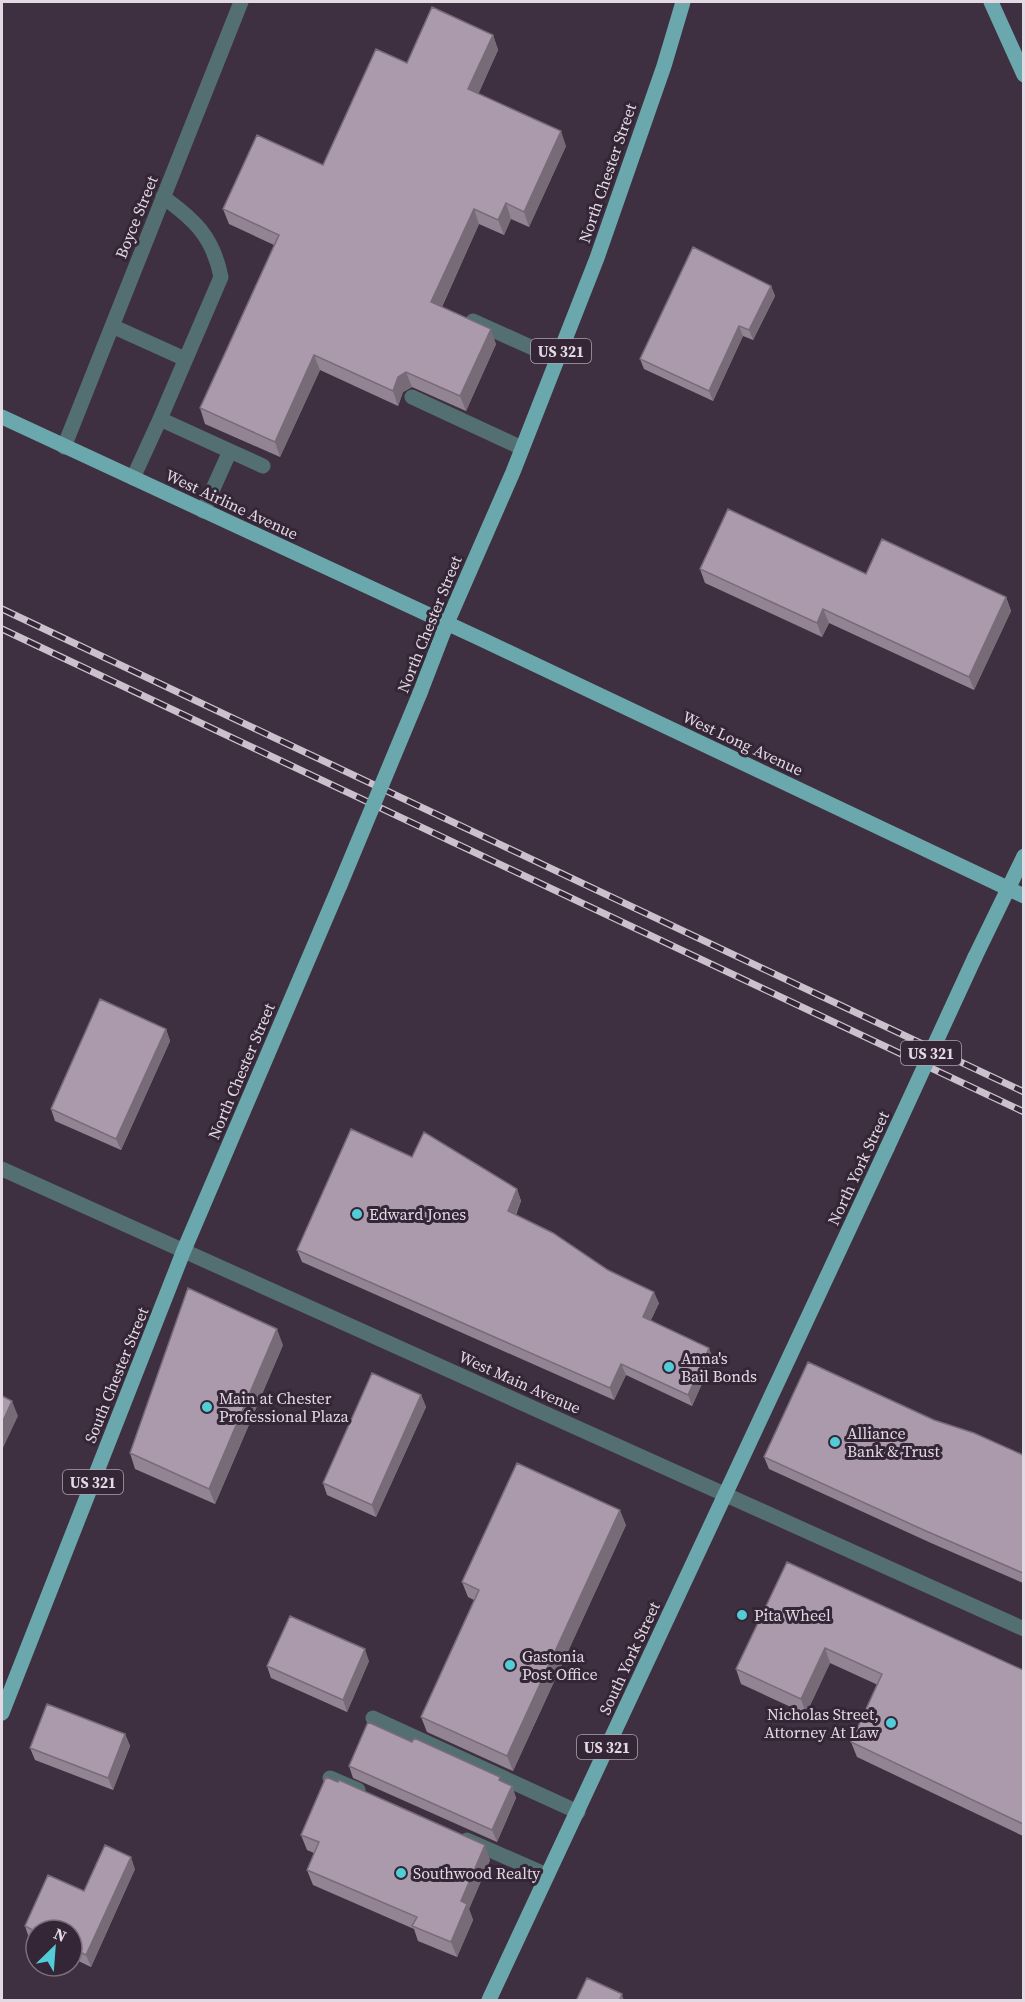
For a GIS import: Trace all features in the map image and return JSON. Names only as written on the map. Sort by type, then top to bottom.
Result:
[{"type":"main road","name":"North Chester Street","points":[[184,1250],[340,885],[447,623],[522,448],[597,258],[664,66],[683,2]]},
{"type":"main road","points":[[991,2],[1023,75]]},
{"type":"main road","name":"West Airline Avenue","points":[[2,417],[447,623]]},
{"type":"main road","name":"West Long Avenue","points":[[447,623],[1023,896]]},
{"type":"main road","name":"North York Street","points":[[725,1494],[1023,856]]},
{"type":"main road","name":"South Chester Street","points":[[2,1713],[184,1250]]},
{"type":"main road","name":"South York Street","points":[[489,2001],[725,1494]]},
{"type":"street","name":"Boyce Street","points":[[64,447],[241,2]]},
{"type":"street","points":[[133,478],[221,277],[217,256],[206,235],[186,214],[163,197]]},
{"type":"street","points":[[464,317],[557,359]]},
{"type":"street","points":[[112,326],[185,359]]},
{"type":"street","points":[[412,397],[522,448]]},
{"type":"street","points":[[160,419],[263,466]]},
{"type":"street","points":[[203,511],[230,451]]},
{"type":"street","name":"West Main Avenue","points":[[2,1169],[1023,1629]]},
{"type":"street","points":[[373,1719],[578,1812]]},
{"type":"street","points":[[330,1778],[372,1797]]},
{"type":"street","points":[[455,1834],[547,1875]]},
{"type":"building","points":[[432,7],[493,35],[468,89],[561,131],[524,212],[506,203],[498,220],[474,209],[431,302],[491,329],[460,396],[406,372],[398,377],[393,391],[314,355],[275,442],[200,408],[279,235],[223,209],[257,135],[323,165],[376,49],[407,63]]},
{"type":"building","points":[[693,247],[771,286],[749,330],[739,326],[709,391],[640,359]]},
{"type":"building","points":[[728,509],[866,574],[882,539],[1006,597],[969,677],[823,609],[817,623],[700,569]]},
{"type":"building","points":[[100,999],[166,1029],[116,1139],[51,1109]]},
{"type":"building","points":[[351,1129],[412,1157],[424,1132],[517,1189],[508,1211],[553,1233],[608,1270],[654,1292],[643,1317],[709,1348],[688,1395],[621,1364],[610,1388],[297,1250]]},
{"type":"building","name":"Main at Chester Professional Plaza","points":[[188,1288],[277,1329],[209,1489],[130,1453]]},
{"type":"building","points":[[808,1362],[934,1420],[974,1433],[1023,1455],[1023,1573],[764,1457]]},
{"type":"building","points":[[372,1373],[421,1395],[372,1505],[323,1483]]},
{"type":"building","points":[[2,1396],[12,1401],[2,1423]]},
{"type":"building","name":"Gastonia Post Office","points":[[517,1463],[620,1510],[507,1756],[421,1717],[479,1590],[462,1582]]},
{"type":"building","points":[[787,1562],[1023,1670],[1023,1824],[851,1742],[882,1674],[825,1648],[801,1699],[736,1669]]},
{"type":"building","points":[[290,1616],[365,1649],[343,1700],[267,1666]]},
{"type":"building","points":[[47,1704],[125,1734],[108,1778],[30,1748]]},
{"type":"building","points":[[368,1722],[412,1742],[414,1738],[500,1777],[499,1780],[512,1786],[492,1830],[349,1766]]},
{"type":"building","name":"Southwood Realty","points":[[326,1777],[338,1782],[339,1780],[485,1845],[461,1901],[467,1904],[451,1942],[412,1926],[417,1917],[307,1870],[319,1842],[301,1835]]},
{"type":"building","points":[[105,1845],[131,1857],[86,1955],[84,1954],[84,1918],[29,1918],[48,1875],[84,1891]]},
{"type":"building","points":[[587,1978],[622,1994],[619,2001],[576,2001]]},
{"type":"railway","points":[[2,609],[1024,1092]]},
{"type":"railway","points":[[2,629],[1024,1112]]},
{"type":"place","name":"Edward Jones","points":[[357,1214]]},
{"type":"place","name":"Anna's Bail Bonds","points":[[669,1367]]},
{"type":"place","name":"Main at Chester Professional Plaza","points":[[207,1407]]},
{"type":"place","name":"Alliance Bank & Trust","points":[[835,1442]]},
{"type":"place","name":"Pita Wheel","points":[[742,1615]]},
{"type":"place","name":"Gastonia Post Office","points":[[510,1665]]},
{"type":"place","name":"Nicholas Street, Attorney At Law","points":[[891,1723]]},
{"type":"place","name":"Southwood Realty","points":[[401,1873]]}]
